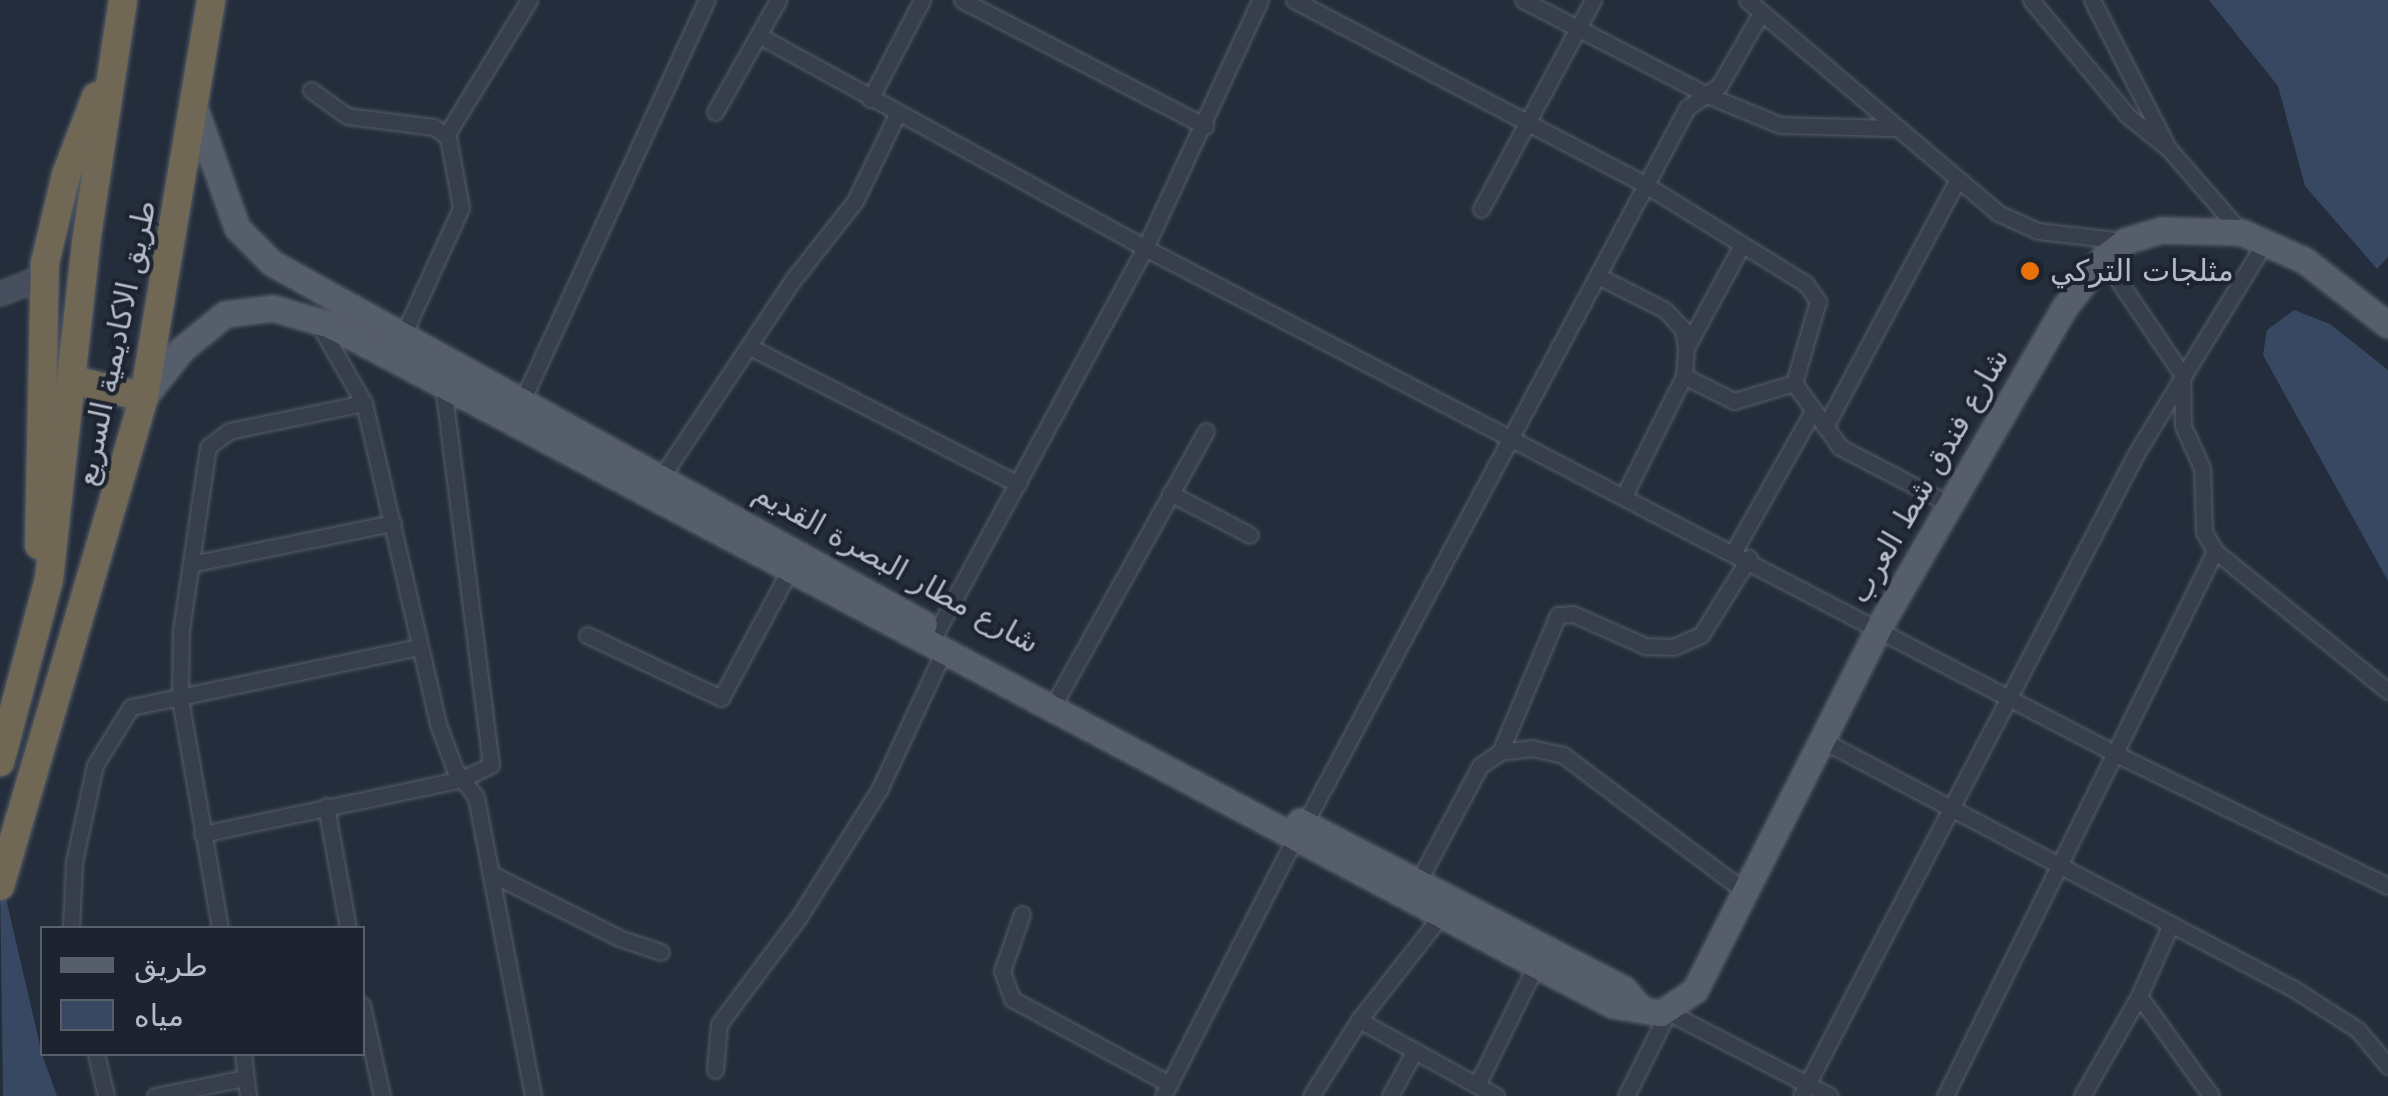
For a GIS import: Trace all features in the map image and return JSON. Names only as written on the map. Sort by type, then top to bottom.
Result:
[{"type":"highway","name":"طريق الاكاديمية السريع","points":[[0,762],[50,579],[122,0]]},
{"type":"highway","name":"طريق الاكاديمية السريع","points":[[0,886],[144,396],[196,112],[211,0]]},
{"type":"highway","points":[[32,655],[40,588],[44,277],[66,175],[114,48]]},
{"type":"highway","points":[[72,380],[144,396]]},
{"type":"main road","name":"شارع مطار البصرة القديم","points":[[196,112],[224,201],[253,246],[296,278],[524,398],[940,642],[1300,831],[1418,882],[1624,989],[1640,1008]]},
{"type":"main road","name":"شارع فندق شط العرب","points":[[1668,1012],[1695,990],[1742,890],[1879,628],[2064,308],[2104,258],[2125,241],[2182,228],[2254,236],[2304,260],[2388,325]]},
{"type":"main road","name":"شارع مطار البصرة القديم","points":[[144,396],[182,349],[225,314],[273,308],[316,320],[442,380],[789,572],[1058,695],[1442,914],[1613,1005],[1668,1012]]},
{"type":"street","points":[[403,335],[461,208],[446,134],[529,0]]},
{"type":"street","points":[[524,398],[707,0]]},
{"type":"street","points":[[714,112],[778,0]]},
{"type":"street","points":[[870,99],[922,0]]},
{"type":"street","points":[[962,0],[1205,126]]},
{"type":"street","points":[[992,15],[1005,0]]},
{"type":"street","points":[[715,1070],[720,1024],[879,790],[940,642],[1018,484],[1145,248],[1205,126],[1260,0]]},
{"type":"street","points":[[1294,0],[1525,126],[1646,185],[1806,284],[1818,302],[1794,383]]},
{"type":"street","points":[[1523,0],[1707,95],[1791,128],[1892,128]]},
{"type":"street","points":[[1481,209],[1593,0]]},
{"type":"street","points":[[1747,0],[1956,182],[2018,225],[2125,241]]},
{"type":"street","points":[[1804,1090],[2254,236],[2168,148],[2128,116],[2031,0]]},
{"type":"street","points":[[2092,0],[2168,148]]},
{"type":"street","points":[[1022,914],[1002,970],[1012,999],[1166,1090],[1300,831],[1687,108],[1719,86],[1761,12]]},
{"type":"street","points":[[758,35],[1145,248],[1742,554],[2118,755],[2388,886]]},
{"type":"street","points":[[311,90],[347,116],[446,134]]},
{"type":"street","points":[[662,476],[855,201],[897,114]]},
{"type":"street","points":[[1825,428],[1956,182]]},
{"type":"street","points":[[1686,348],[1742,245]]},
{"type":"street","points":[[2104,258],[2182,374],[2183,426],[2202,468],[2204,532],[2215,551],[2388,691]]},
{"type":"street","points":[[1598,276],[1664,310],[1682,329],[1686,348],[1684,376],[1624,496]]},
{"type":"street","points":[[0,294],[44,277]]},
{"type":"street","points":[[316,320],[364,402],[446,749],[476,797],[533,1096]]},
{"type":"street","points":[[750,348],[1018,484]]},
{"type":"street","points":[[1684,376],[1734,401],[1794,383]]},
{"type":"street","points":[[202,834],[486,771],[492,758],[442,380]]},
{"type":"street","points":[[1794,383],[1840,447],[1949,504]]},
{"type":"street","points":[[220,926],[180,698],[191,564],[213,439],[364,402]]},
{"type":"street","points":[[1500,752],[1558,616],[1573,614],[1645,646],[1673,646],[1700,636],[1813,411]]},
{"type":"street","points":[[1058,695],[1206,431]]},
{"type":"street","points":[[1170,493],[1250,536]]},
{"type":"street","points":[[191,564],[392,523]]},
{"type":"street","points":[[1945,1096],[2118,755],[2215,551]]},
{"type":"street","points":[[587,635],[721,698],[789,572]]},
{"type":"street","points":[[71,926],[74,862],[95,765],[131,706],[419,647]]},
{"type":"street","points":[[1820,739],[2358,1030],[2388,1066]]},
{"type":"street","points":[[1418,882],[1480,766],[1500,752],[1531,748],[1563,755],[1742,890]]},
{"type":"street","points":[[326,806],[348,926]]},
{"type":"street","points":[[490,873],[619,938],[661,952]]},
{"type":"street","points":[[1311,1096],[1359,1020],[1442,914]]},
{"type":"street","points":[[2082,1096],[2140,996],[2170,926]]},
{"type":"street","points":[[1477,1086],[1536,965]]},
{"type":"street","points":[[2140,996],[2210,1096]]},
{"type":"street","points":[[1626,1096],[1668,1012],[1804,1090],[1830,1096]]},
{"type":"street","points":[[365,1016],[382,1096]]},
{"type":"street","points":[[1359,1020],[1496,1096]]},
{"type":"street","points":[[1390,1096],[1414,1050]]},
{"type":"street","points":[[96,1056],[106,1096]]},
{"type":"street","points":[[243,1056],[248,1096]]},
{"type":"street","points":[[155,1096],[246,1078]]},
{"type":"water","points":[[2209,0],[2388,0],[2388,257],[2377,269],[2305,186],[2278,86]]},
{"type":"water","points":[[2294,310],[2330,324],[2388,370],[2388,581],[2263,355],[2267,330]]},
{"type":"water","points":[[0,873],[40,1056],[57,1096],[3,1096]]},
{"type":"place","name":"مثلجات التركي","points":[[2030,271]]}]
